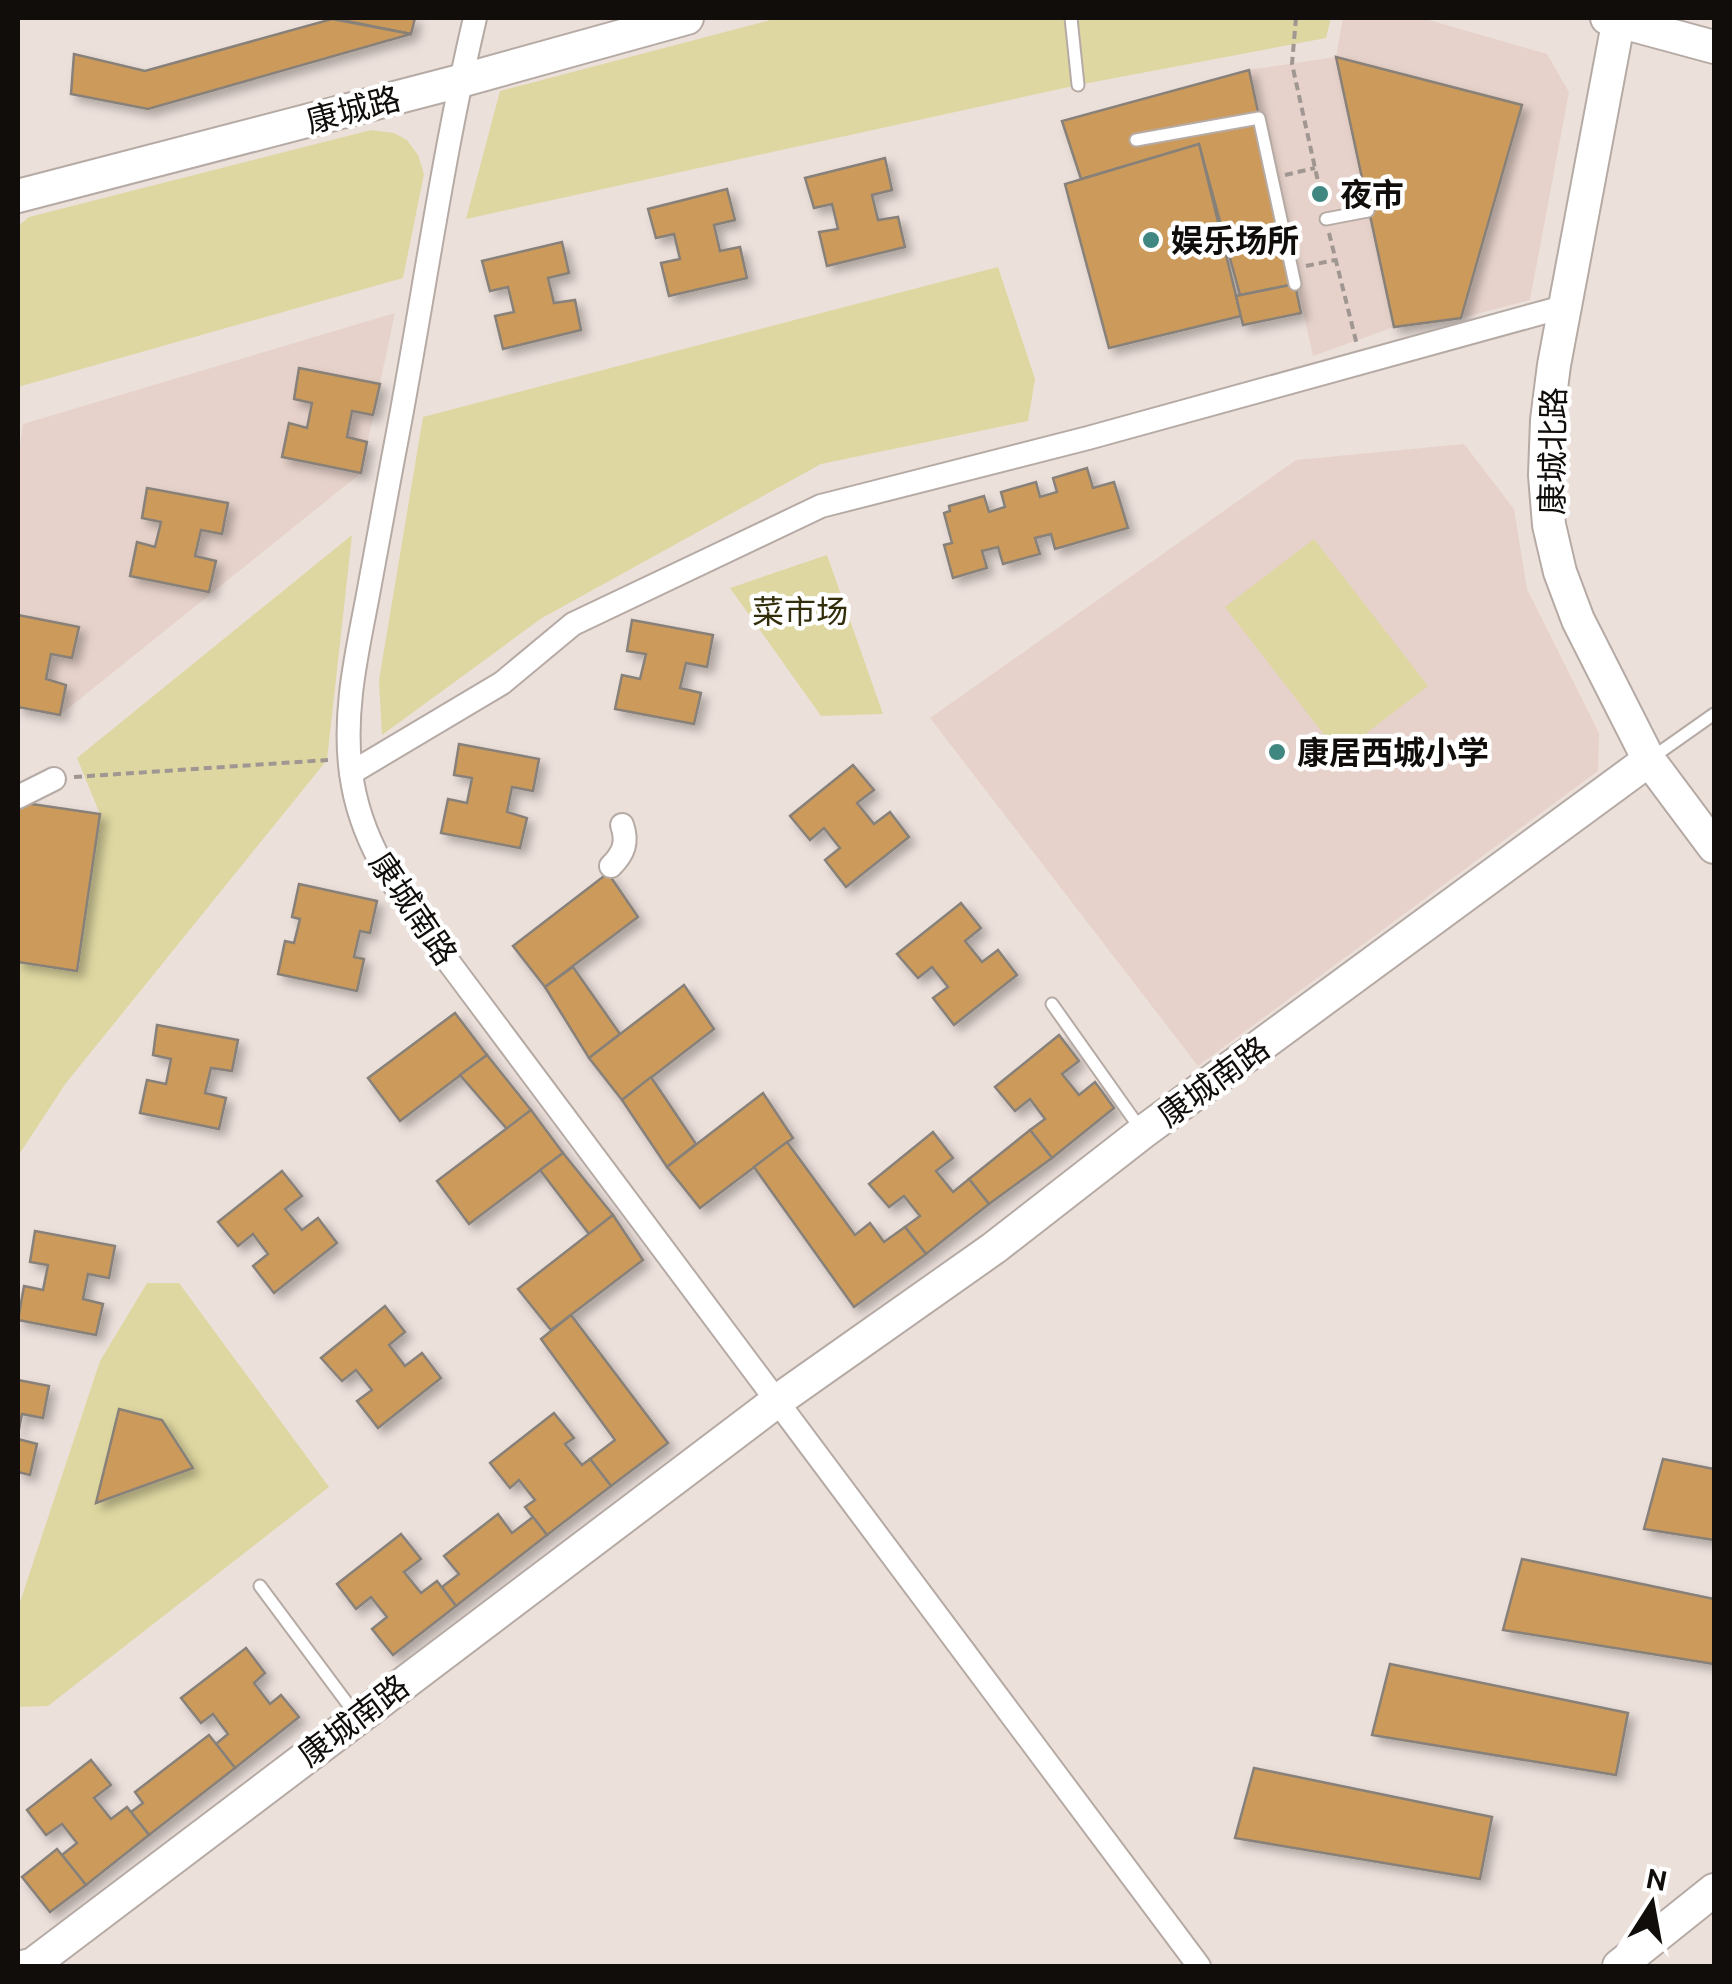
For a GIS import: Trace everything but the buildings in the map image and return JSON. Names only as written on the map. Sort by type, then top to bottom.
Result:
[{"type":"street","name":"康城南路","points":[[475,18],[460,81],[352,678],[348,729],[359,812],[387,876],[777,1401]]},
{"type":"street","name":"康城路","points":[[18,196],[687,18]]},
{"type":"street","points":[[1615,18],[1714,47]]},
{"type":"street","name":"康城北路","points":[[1615,18],[1563,307],[1547,420],[1545,476],[1549,524],[1560,572],[1578,620],[1649,760],[1714,847]]},
{"type":"street","points":[[351,774],[502,683],[574,624],[820,506],[1106,433],[1563,307]]},
{"type":"street","name":"康城南路","points":[[26,1966],[777,1401],[994,1248],[1143,1132],[1649,760]]},
{"type":"street","points":[[18,797],[54,778]]},
{"type":"street","points":[[611,866],[624,849],[626,836],[622,825]]},
{"type":"street","points":[[777,1401],[1199,1966]]},
{"type":"street","points":[[1619,1966],[1714,1890]]},
{"type":"lane","points":[[1071,18],[1078,85]]},
{"type":"lane","points":[[1136,140],[1259,118],[1295,284]]},
{"type":"lane","points":[[1326,219],[1368,211]]},
{"type":"lane","points":[[1649,760],[1714,714]]},
{"type":"lane","points":[[1052,1004],[1143,1132]]},
{"type":"lane","points":[[260,1586],[357,1716]]},
{"type":"path","points":[[1292,64],[1296,18]]},
{"type":"path","points":[[1272,178],[1315,168]]},
{"type":"path","points":[[1292,269],[1335,260]]},
{"type":"path","points":[[54,778],[328,760],[351,774]]},
{"type":"shaded area","points":[[1343,18],[1422,18],[1547,54],[1569,92],[1530,300],[1461,318],[1521,105],[1337,58],[1394,327],[1313,356],[1249,70],[1336,57]]},
{"type":"shaded area","points":[[395,313],[361,473],[60,715],[18,707],[18,458],[23,424]]},
{"type":"shaded area","name":"康居西城小学","points":[[1464,444],[1514,509],[1527,589],[1599,733],[1598,771],[1198,1066],[930,718],[1296,460]]},
{"type":"green space","points":[[778,18],[1331,18],[1326,38],[1078,85],[466,219],[500,91]]},
{"type":"green space","points":[[371,130],[394,133],[407,140],[418,155],[424,174],[403,278],[18,387],[18,226],[29,217]]},
{"type":"green space","points":[[998,267],[1035,379],[1028,421],[821,464],[542,618],[382,735],[379,680],[423,417]]},
{"type":"green space","points":[[352,535],[327,760],[66,1083],[18,1156],[18,962],[77,970],[100,814],[77,758]]},
{"type":"green space","points":[[1314,539],[1428,686],[1339,754],[1225,607]]},
{"type":"green space","name":"菜市场","points":[[827,555],[883,714],[821,716],[730,588]]},
{"type":"green space","points":[[147,1283],[179,1283],[329,1487],[48,1706],[18,1707],[18,1608],[100,1361]]},
{"type":"place","name":"夜市","points":[[1320,194]]},
{"type":"place","name":"娱乐场所","points":[[1151,240]]},
{"type":"place","name":"康居西城小学","points":[[1277,752]]}]
